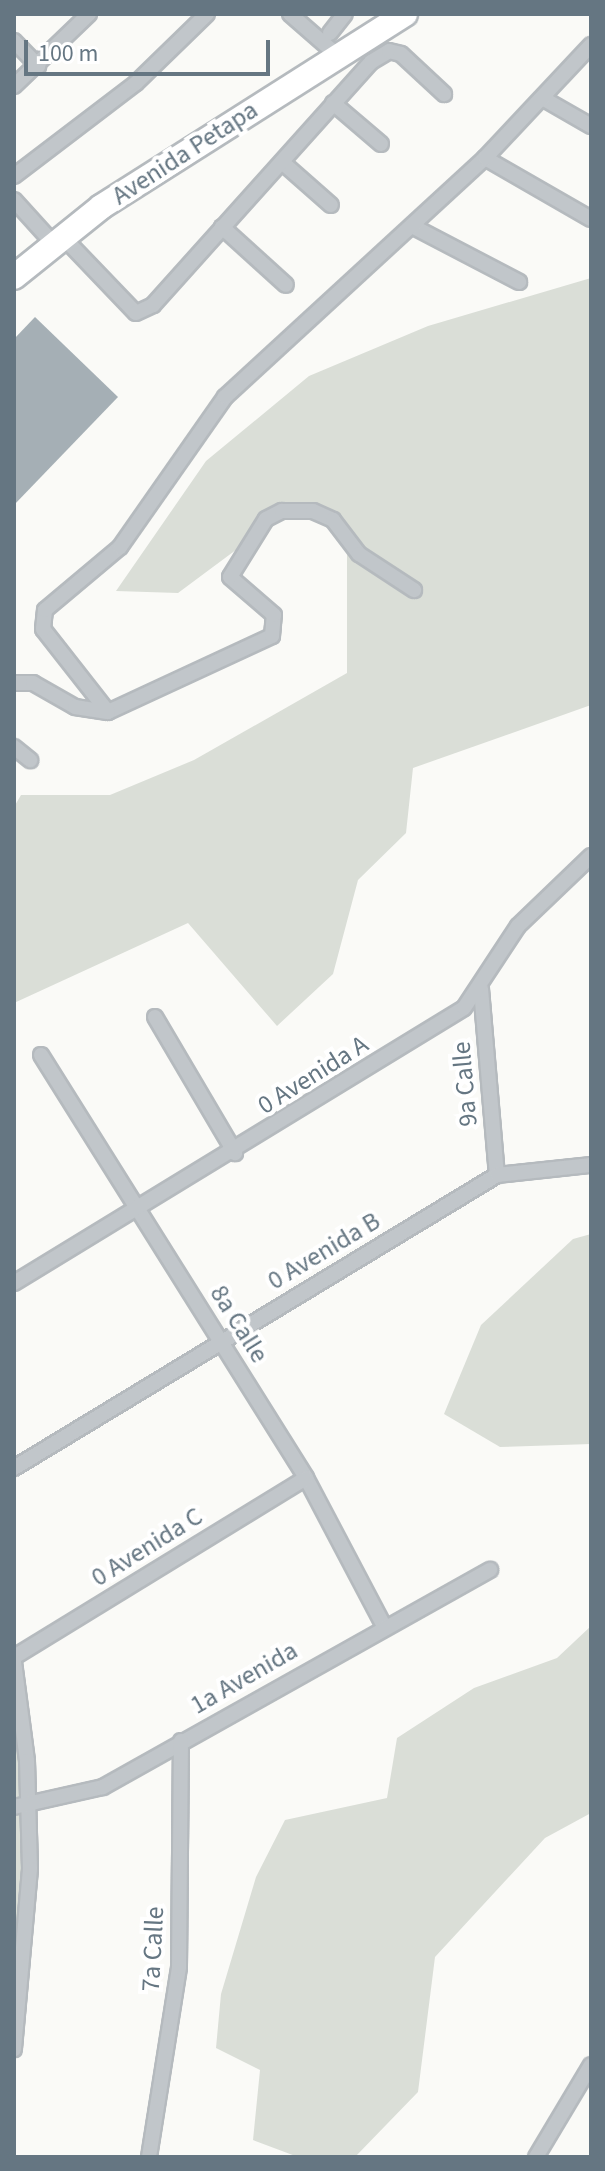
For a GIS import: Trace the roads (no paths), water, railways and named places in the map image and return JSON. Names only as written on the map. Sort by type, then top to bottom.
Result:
[{"type":"main road","name":"Avenida Petapa","points":[[14,277],[58,240],[334,44],[360,42],[405,14]]},
{"type":"street","points":[[14,176],[136,83],[207,14]]},
{"type":"street","points":[[290,14],[334,44],[345,14]]},
{"type":"street","points":[[14,86],[38,66],[83,16]]},
{"type":"street","points":[[14,41],[38,66]]},
{"type":"street","points":[[360,42],[364,70]]},
{"type":"street","points":[[108,712],[43,629],[45,610],[120,547],[225,397],[485,158],[544,99],[591,45]]},
{"type":"street","points":[[14,200],[136,313],[153,305],[364,70],[396,51],[444,94]]},
{"type":"street","points":[[544,99],[591,126]]},
{"type":"street","points":[[333,103],[381,144]]},
{"type":"street","points":[[485,158],[591,219]]},
{"type":"street","points":[[282,162],[331,205]]},
{"type":"street","points":[[412,226],[519,282]]},
{"type":"street","points":[[222,227],[286,285]]},
{"type":"street","points":[[14,683],[33,683],[75,707],[108,712],[277,632],[274,615],[230,577],[266,519],[282,511],[313,511],[333,520],[359,554],[414,590]]},
{"type":"street","points":[[14,747],[30,760]]},
{"type":"street","name":"0 Avenida A","points":[[14,1283],[138,1206],[235,1153],[464,1008],[481,989],[518,926],[591,856]]},
{"type":"street","name":"9a Calle","points":[[481,989],[497,1175]]},
{"type":"street","points":[[155,1017],[235,1153]]},
{"type":"street","name":"8a Calle","points":[[41,1055],[306,1478],[384,1626]]},
{"type":"street","name":"0 Avenida B","points":[[14,1468],[497,1175],[591,1165]]},
{"type":"street","name":"0 Avenida C","points":[[14,1660],[306,1478]]},
{"type":"street","name":"1a Avenida","points":[[21,1806],[94,1791],[384,1626],[490,1570]]},
{"type":"street","points":[[14,1660],[27,1939],[14,2049]]},
{"type":"street","name":"7a Calle","points":[[149,2157],[179,1967],[181,1741]]},
{"type":"street","points":[[536,2157],[591,2065]]}]
